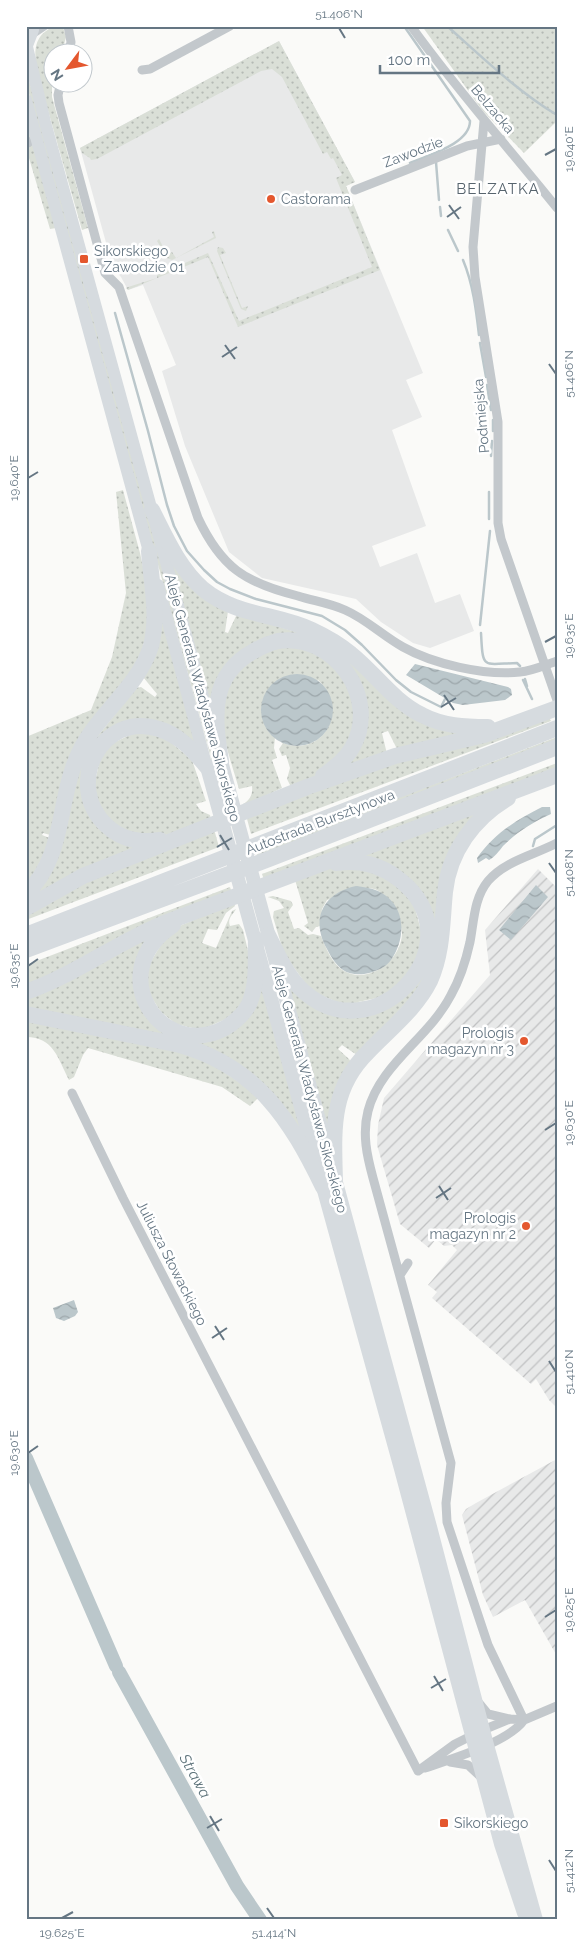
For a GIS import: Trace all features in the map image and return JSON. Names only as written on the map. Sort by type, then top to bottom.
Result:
[{"type":"highway","points":[[152,510],[180,563],[194,580],[216,598],[245,611],[311,630],[336,643],[352,654],[399,700],[423,716],[460,727],[500,726],[520,722]]},
{"type":"highway","points":[[26,894],[43,873],[55,846],[70,779],[79,753],[91,732],[145,662],[151,646],[155,619],[149,551]]},
{"type":"highway","points":[[180,836],[148,842],[129,839],[110,829],[98,817],[90,801],[87,784],[89,769],[98,750],[111,737],[126,728],[142,726],[160,729],[172,735],[214,764],[217,704],[223,683],[232,667],[248,654],[279,641],[309,644],[334,656],[344,667],[356,688],[360,702],[361,716],[358,734],[347,756],[336,767],[307,787]]},
{"type":"highway","points":[[26,908],[83,876],[307,787],[396,756],[484,735],[557,708]]},
{"type":"highway","name":"Autostrada Bursztynowa","points":[[26,935],[557,728]]},
{"type":"highway","name":"Autostrada Bursztynowa","points":[[26,950],[269,860],[557,748]]},
{"type":"highway","points":[[26,992],[54,980],[136,936],[498,795],[557,775]]},
{"type":"highway","points":[[329,1185],[334,1127],[343,1090],[349,1076],[366,1053],[414,1005],[430,980],[438,958],[447,879],[461,844],[472,828],[496,806],[538,782]]},
{"type":"highway","points":[[262,937],[300,988],[317,1000],[339,1009],[359,1010],[370,1008],[388,1000],[411,983],[420,967],[427,945],[426,925],[419,903],[403,882],[379,867],[359,862],[331,864],[300,872]]},
{"type":"highway","points":[[191,914],[167,929],[154,941],[147,950],[140,972],[142,992],[146,1004],[162,1022],[178,1032],[195,1035],[214,1032],[223,1029],[238,1019],[248,1006],[255,983],[262,937]]},
{"type":"highway","points":[[26,1014],[180,1044],[205,1053],[229,1066],[252,1081],[278,1108],[329,1185]]},
{"type":"main road","points":[[26,48],[32,30]]},
{"type":"main road","name":"Aleje Generała Władysława Sikorskiego","points":[[26,48],[152,510],[214,764],[212,785],[253,905],[423,1526]]},
{"type":"main road","name":"Aleje Generała Władysława Sikorskiego","points":[[26,100],[149,551],[214,764],[233,806],[253,905]]},
{"type":"main road","points":[[423,1526],[474,1693],[477,1732]]},
{"type":"main road","points":[[423,1526],[481,1747],[536,1920]]},
{"type":"main road","points":[[481,1747],[485,1784],[501,1844],[526,1920]]},
{"type":"street","points":[[32,30],[44,26]]},
{"type":"street","points":[[68,26],[71,42]]},
{"type":"street","points":[[142,70],[150,69],[230,26]]},
{"type":"street","name":"Belzacka","points":[[411,26],[484,121],[557,208]]},
{"type":"street","points":[[58,92],[59,103],[105,274],[119,287],[198,518],[220,556],[230,566],[267,588],[324,602],[346,610],[403,647],[424,656],[470,669],[496,672],[520,672],[557,661]]},
{"type":"street","name":"Podmiejska","points":[[484,121],[474,239],[474,262],[498,422],[498,523],[544,666],[557,700]]},
{"type":"street","name":"Zawodzie","points":[[355,190],[467,146],[501,139]]},
{"type":"street","points":[[524,1720],[488,1645],[447,1522],[446,1503],[451,1464],[366,1152],[366,1126],[372,1097],[385,1076],[430,1027],[450,997],[463,966],[477,900],[486,883],[499,870],[557,844]]},
{"type":"street","name":"Juliusza Słowackiego","points":[[72,1093],[123,1198],[418,1771]]},
{"type":"street","points":[[400,1275],[408,1263]]},
{"type":"street","points":[[474,1693],[488,1714],[524,1720]]},
{"type":"street","points":[[418,1771],[481,1747],[517,1728],[524,1720],[557,1706]]},
{"type":"street","points":[[418,1771],[442,1752],[477,1732],[510,1719]]},
{"type":"street","points":[[442,1762],[468,1764],[477,1772],[485,1784]]},
{"type":"shaded area","points":[[55,26],[63,27],[66,37],[65,42],[42,42],[42,90],[35,57],[39,39]]},
{"type":"shaded area","points":[[422,26],[557,26],[557,121],[524,153],[482,110]]},
{"type":"shaded area","points":[[279,41],[355,182],[346,186],[423,373],[406,380],[422,417],[392,430],[426,526],[372,546],[380,567],[417,553],[435,603],[460,594],[474,631],[430,648],[413,643],[381,622],[356,599],[262,578],[229,552],[185,446],[162,371],[176,365],[143,285],[128,290],[121,277],[113,268],[80,148]]},
{"type":"shaded area","points":[[279,41],[355,182],[346,186],[380,270],[238,327],[208,257],[128,290],[126,288],[157,278],[157,275],[208,253],[239,321],[372,267],[336,178],[342,175],[333,158],[331,159],[327,152],[323,154],[282,77],[272,69],[261,71],[97,159],[91,160],[82,153],[80,148]]},
{"type":"shaded area","points":[[26,69],[226,801],[223,802],[26,83]]},
{"type":"shaded area","points":[[43,92],[52,92],[88,228],[82,230]]},
{"type":"shaded area","points":[[26,120],[56,228],[50,229],[26,148],[26,145],[30,142],[26,135]]},
{"type":"shaded area","points":[[214,231],[216,238],[176,258],[214,237],[212,232]]},
{"type":"shaded area","points":[[159,239],[167,255],[172,252],[176,258],[172,260],[167,258],[157,241]]},
{"type":"shaded area","points":[[218,247],[223,248],[226,253],[220,255],[242,308],[248,306],[246,311],[241,309],[217,251]]},
{"type":"shaded area","points":[[123,490],[148,589],[149,627],[136,669],[97,721],[54,836],[43,833],[42,835],[52,839],[26,888],[26,737],[91,710],[112,657],[126,593],[116,492]]},
{"type":"shaded area","points":[[167,548],[228,611],[225,632],[228,633],[237,614],[326,641],[391,698],[476,731],[397,749],[388,731],[382,733],[387,754],[341,771],[366,730],[326,647],[247,648],[212,712]]},
{"type":"shaded area","points":[[160,609],[198,750],[181,733],[108,732],[85,806],[100,828],[136,848],[26,902],[89,747],[136,688],[141,687],[155,697],[157,694],[143,677]]},
{"type":"shaded area","points":[[283,646],[310,649],[343,674],[356,713],[348,745],[314,777],[291,787],[287,779],[290,768],[286,755],[282,756],[279,749],[283,743],[297,746],[310,744],[320,738],[328,728],[332,717],[332,705],[327,692],[318,680],[269,732],[275,737],[274,748],[277,758],[272,760],[282,788],[243,806],[248,801],[252,792],[252,786],[239,789],[229,755],[223,722],[223,706],[227,690],[235,676],[248,662]]},
{"type":"shaded area","points":[[549,717],[551,721],[251,834],[246,815],[358,774]]},
{"type":"shaded area","points":[[136,732],[162,735],[192,760],[206,801],[196,804],[201,811],[210,815],[211,819],[163,836],[138,837],[105,818],[93,789],[101,756],[113,743]]},
{"type":"shaded area","points":[[557,737],[557,742],[257,857],[256,852]]},
{"type":"shaded area","points":[[557,763],[557,770],[264,880],[262,874]]},
{"type":"shaded area","points":[[489,804],[467,827],[424,984],[357,1055],[342,1045],[338,1049],[352,1064],[327,1131],[286,977],[320,1008],[405,995],[428,912],[360,857]]},
{"type":"shaded area","points":[[214,829],[219,847],[26,920],[26,913],[63,892]]},
{"type":"shaded area","points":[[336,866],[384,874],[413,901],[422,934],[414,969],[386,996],[344,1005],[311,991],[284,954],[273,917],[274,911],[284,908],[279,901],[268,897],[273,896],[291,901],[293,905],[288,912],[294,929],[299,928],[308,935],[321,936],[327,951],[344,971],[363,975],[373,972],[382,968],[396,953],[402,934],[401,927],[387,899],[379,891],[372,888],[327,900],[322,909],[320,926],[316,927],[312,932],[304,926],[308,923],[295,880]]},
{"type":"shaded area","points":[[538,869],[557,888],[557,1408],[549,1400],[536,1379],[531,1384],[432,1298],[437,1292],[428,1285],[457,1250],[452,1245],[444,1246],[436,1239],[429,1248],[400,1224],[377,1145],[378,1125],[384,1098],[490,975],[485,930]]},
{"type":"shaded area","points":[[230,887],[232,893],[26,987],[26,965]]},
{"type":"shaded area","points":[[234,903],[235,906],[226,913],[217,930],[208,929],[202,943],[216,948],[232,911],[236,909],[229,923],[230,926],[239,924],[243,930],[250,959],[249,988],[235,1015],[201,1030],[176,1024],[161,1012],[150,995],[145,971],[170,930]]},
{"type":"shaded area","points":[[147,936],[148,1015],[217,1037],[259,976],[305,1141],[240,1068],[26,1011],[26,995]]},
{"type":"shaded area","points":[[26,1020],[160,1046],[206,1060],[260,1096],[250,1106],[222,1087],[88,1048],[74,1077],[69,1080],[58,1057],[49,1045],[35,1038],[26,1037]]},
{"type":"shaded area","points":[[557,1459],[557,1656],[525,1600],[493,1617],[483,1595],[462,1515],[466,1509],[476,1503]]},
{"type":"water","points":[[415,664],[508,687],[511,689],[512,695],[505,700],[463,705],[453,703],[406,675]]},
{"type":"water","points":[[297,674],[317,680],[327,690],[333,710],[327,730],[317,740],[297,746],[277,740],[267,730],[261,710],[267,690],[277,680]]},
{"type":"water","points":[[542,807],[550,807],[551,814],[532,824],[508,841],[491,859],[486,858],[478,863],[477,858],[498,835],[523,817]]},
{"type":"water","points":[[536,885],[548,897],[511,940],[499,930]]},
{"type":"water","points":[[356,886],[378,891],[387,897],[399,912],[401,922],[400,941],[391,960],[387,965],[378,970],[363,974],[349,973],[338,966],[327,949],[320,927],[320,918],[328,901],[345,889]]},
{"type":"water","points":[[74,1300],[78,1312],[75,1316],[64,1321],[56,1318],[53,1308]]},
{"type":"waterway","points":[[404,26],[470,121],[468,129],[456,142],[447,148],[410,163]]},
{"type":"waterway","points":[[447,26],[514,84],[557,115]]},
{"type":"waterway","points":[[436,162],[439,200]]},
{"type":"waterway","points":[[440,207],[441,216]]},
{"type":"waterway","points":[[448,230],[458,251]]},
{"type":"waterway","points":[[463,260],[472,287],[479,335]]},
{"type":"waterway","points":[[115,313],[167,505],[174,526],[187,551],[217,582],[256,599],[322,616],[345,630],[396,680],[411,692],[441,707],[445,699]]},
{"type":"waterway","points":[[480,343],[486,377]]},
{"type":"waterway","points":[[487,385],[491,410]]},
{"type":"waterway","points":[[493,420],[493,431]]},
{"type":"waterway","points":[[491,456],[492,441]]},
{"type":"waterway","points":[[489,492],[489,519]]},
{"type":"waterway","points":[[480,625],[490,531]]},
{"type":"waterway","points":[[481,633],[484,659],[487,662],[491,664],[517,663],[520,666]]},
{"type":"waterway","points":[[525,679],[527,686]]},
{"type":"waterway","points":[[523,680],[532,699]]},
{"type":"waterway","points":[[533,846],[535,839],[557,825]]},
{"type":"waterway","name":"Strawa","points":[[26,1458],[116,1666]]},
{"type":"waterway","name":"Strawa","points":[[119,1672],[237,1886],[260,1920]]},
{"type":"place","name":"Castorama","points":[[271,199]]},
{"type":"place","name":"Sikorskiego - Zawodzie 01","points":[[84,259]]},
{"type":"place","name":"Prologis magazyn nr 3","points":[[524,1041]]},
{"type":"place","name":"Prologis magazyn nr 2","points":[[526,1226]]},
{"type":"place","name":"Sikorskiego","points":[[444,1823]]},
{"type":"district","name":"BELZATKA","points":[[498,189]]}]
